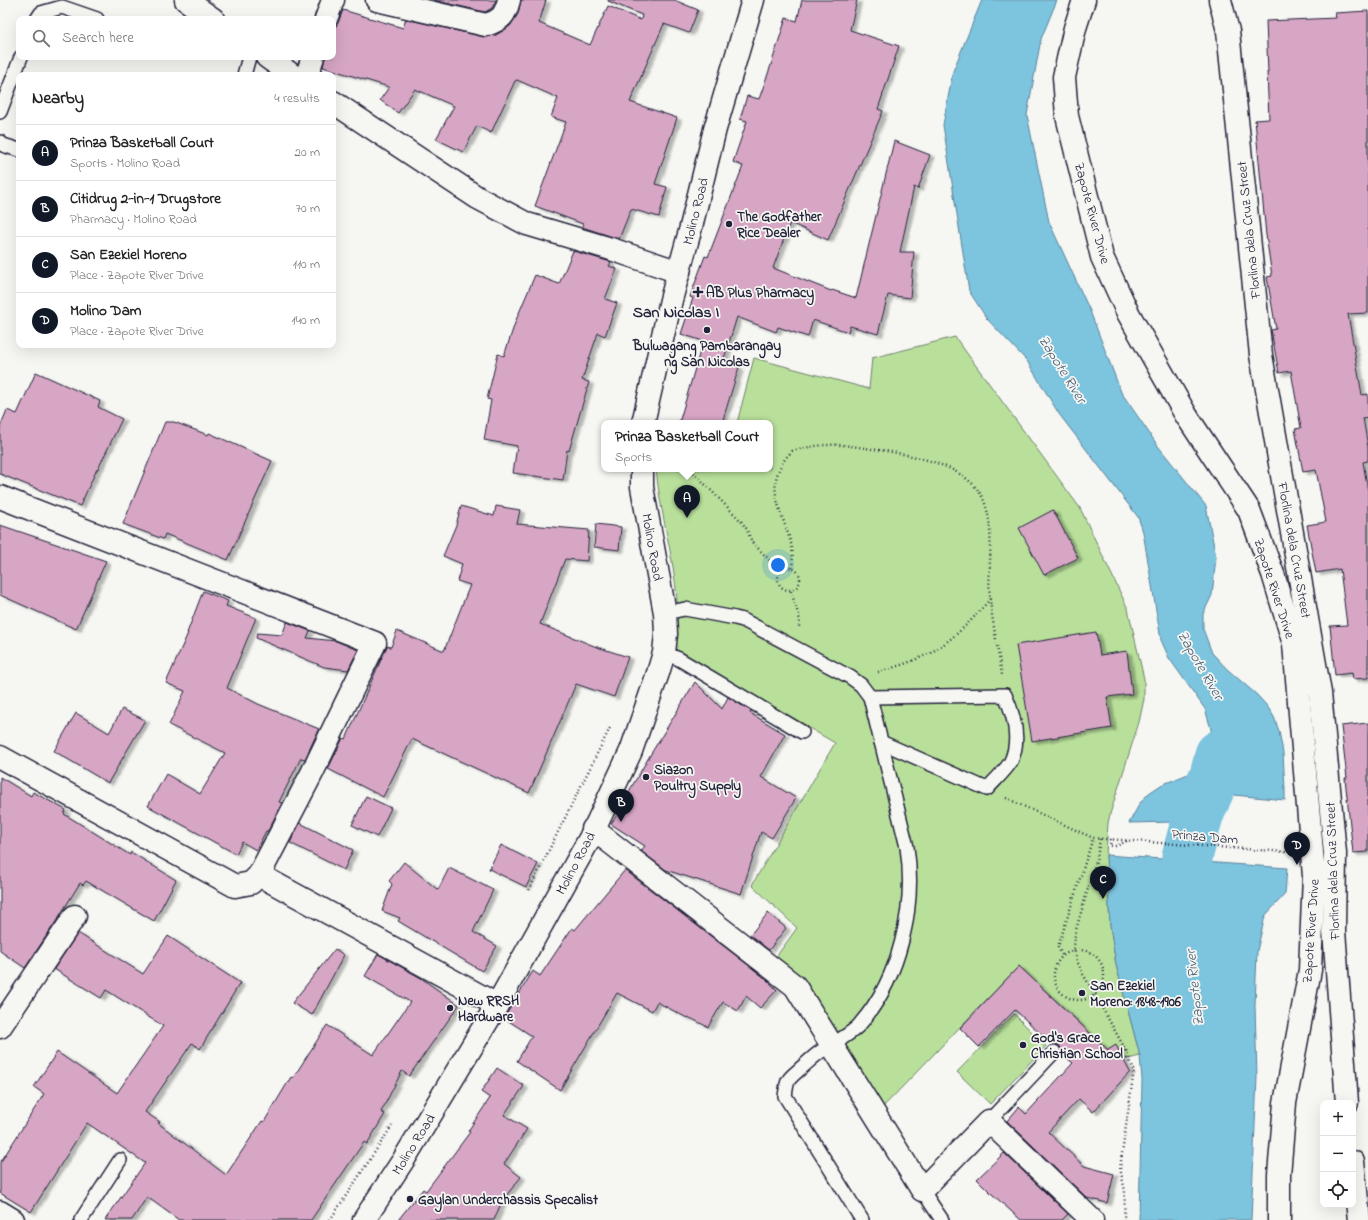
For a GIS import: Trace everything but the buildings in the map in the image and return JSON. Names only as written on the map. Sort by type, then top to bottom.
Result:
[{"type":"street","points":[[186,0],[209,16]]},
{"type":"street","points":[[327,16],[333,0]]},
{"type":"street","points":[[377,0],[486,25],[498,21],[507,9],[509,0]]},
{"type":"street","name":"Molino Road","points":[[644,420],[671,300],[690,231],[715,129],[753,0]]},
{"type":"street","name":"Zapote River Drive","points":[[1084,0],[1075,28],[1064,77],[1066,108],[1102,257],[1128,313],[1186,415],[1249,510],[1273,574],[1294,644],[1314,876],[1310,970],[1285,1103],[1279,1175],[1279,1220]]},
{"type":"street","name":"Florlina dela Cruz Street","points":[[1220,0],[1228,30],[1261,355],[1320,693],[1335,853],[1334,931],[1347,1100]]},
{"type":"street","points":[[271,60],[288,72]]},
{"type":"street","points":[[308,72],[312,60]]},
{"type":"street","points":[[336,104],[478,198],[527,224],[611,249],[679,272]]},
{"type":"street","name":"Molino Road","points":[[364,1220],[404,1159],[497,1005],[586,844],[631,751],[664,653],[666,634],[664,613],[642,486],[642,472]]},
{"type":"street","points":[[0,497],[375,643],[312,774],[259,875],[251,883],[235,886],[0,757]]},
{"type":"street","points":[[593,829],[794,986],[922,1190],[989,1121],[1092,1220]]},
{"type":"street","points":[[259,875],[497,1005]]},
{"type":"street","points":[[0,1027],[75,916]]},
{"type":"street","points":[[1354,1172],[1359,1220]]},
{"type":"street","points":[[0,1212],[13,1220]]},
{"type":"lane","points":[[39,16],[41,13],[62,6],[89,16]]},
{"type":"lane","points":[[0,112],[19,60]]},
{"type":"lane","points":[[245,72],[248,60]]},
{"type":"lane","points":[[0,142],[3,145],[16,149]]},
{"type":"lane","points":[[664,613],[685,609],[743,620],[850,677],[861,685],[870,697],[907,847],[909,861],[909,892],[903,935],[886,987],[859,1026],[819,1053],[789,1080],[786,1087],[785,1096],[862,1220]]},
{"type":"lane","points":[[664,653],[679,660],[802,732]]},
{"type":"lane","points":[[870,697],[1005,695],[1012,711],[1015,723],[1015,748],[1011,762],[986,789],[881,742]]},
{"type":"lane","points":[[989,1121],[1054,1052]]},
{"type":"lane","points":[[81,1220],[120,1160]]},
{"type":"lane","points":[[922,1190],[942,1220]]},
{"type":"path","points":[[792,568],[790,540],[779,508],[775,485],[780,466],[792,451],[827,445],[850,445],[907,454],[931,461],[968,479],[978,490],[984,500],[988,517],[990,535],[990,599],[1005,695]]},
{"type":"path","points":[[694,472],[741,521],[752,542],[780,572]]},
{"type":"path","points":[[792,568],[798,571],[801,576],[800,583],[797,588],[791,591],[784,590],[779,585],[778,578],[780,572],[784,569],[792,568]]},
{"type":"path","points":[[791,591],[800,620],[792,647]]},
{"type":"path","points":[[850,677],[868,675],[886,670],[938,649],[976,616],[990,599]]},
{"type":"path","points":[[527,894],[613,722]]},
{"type":"path","name":"Prinza Dam","points":[[986,789],[1094,838],[1286,852]]},
{"type":"path","points":[[1062,955],[1058,947],[1094,838]]},
{"type":"path","points":[[1100,839],[1098,858],[1075,932],[1075,950],[1077,961],[1125,1050],[1134,1070],[1120,1168],[1125,1191],[1124,1220]]},
{"type":"path","points":[[1111,839],[1110,846],[1116,846],[1129,840]]},
{"type":"path","points":[[1079,949],[1088,951],[1096,956],[1102,965],[1104,975],[1102,985],[1094,995],[1088,999],[1078,1001],[1068,998],[1060,992],[1054,983],[1053,973],[1056,963],[1062,955],[1075,950],[1079,949]]},
{"type":"path","points":[[330,1220],[395,1120]]},
{"type":"green space","points":[[955,337],[1080,508],[1128,609],[1144,679],[1144,699],[1139,722],[1108,823],[1106,855],[1110,925],[1116,965],[1140,1056],[1120,1061],[1019,966],[880,1110],[773,961],[797,928],[752,885],[835,743],[674,649],[677,600],[656,472],[773,472],[773,420],[738,420],[754,358],[869,389],[872,358]]},
{"type":"green space","points":[[1014,1014],[1046,1046],[990,1104],[957,1072]]},
{"type":"water","points":[[982,0],[1057,0],[1041,39],[1027,115],[1049,222],[1090,311],[1121,392],[1158,446],[1206,506],[1216,557],[1212,595],[1203,614],[1203,629],[1212,653],[1227,669],[1257,695],[1274,717],[1279,731],[1283,753],[1285,800],[1224,794],[1221,821],[1129,823],[1140,803],[1149,793],[1161,785],[1193,772],[1203,762],[1211,746],[1211,729],[1205,709],[1169,658],[1161,640],[1143,532],[1138,517],[1059,414],[1027,361],[987,319],[969,291],[943,125],[953,71]]},
{"type":"water","points":[[1106,855],[1287,868],[1285,894],[1265,916],[1257,951],[1255,1006],[1257,1077],[1251,1220],[1139,1220],[1142,1080],[1140,1056],[1116,965],[1110,925]]},
{"type":"waterway","name":"Zapote River","points":[[1188,930],[1185,902],[1187,857],[1198,815],[1215,775],[1220,755]]},
{"type":"place","name":"The Godfather Rice Dealer","points":[[729,224]]},
{"type":"place","name":"AB Plus Pharmacy","points":[[698,292]]},
{"type":"place","name":"Bulwagang Pambarangay ng San Nicolas","points":[[707,330]]},
{"type":"place","name":"Prinza Basketball Court","points":[[687,518]]},
{"type":"place","name":"Siazon Poultry Supply","points":[[646,777]]},
{"type":"place","name":"Citidrug 2-in-1 Drugstore","points":[[621,822]]},
{"type":"place","name":"Molino Dam","points":[[1297,865]]},
{"type":"place","name":"San Ezekiel Moreno","points":[[1103,899]]},
{"type":"place","name":"San Ezekiel Moreno: 1848–1906","points":[[1082,993]]},
{"type":"place","name":"New RRSH Hardware","points":[[450,1008]]},
{"type":"place","name":"God's Grace Christian School","points":[[1023,1045]]},
{"type":"place","name":"Gaylan Underchassis Specalist","points":[[410,1199]]},
{"type":"district","name":"San Nicolas I","points":[[676,311]]}]
